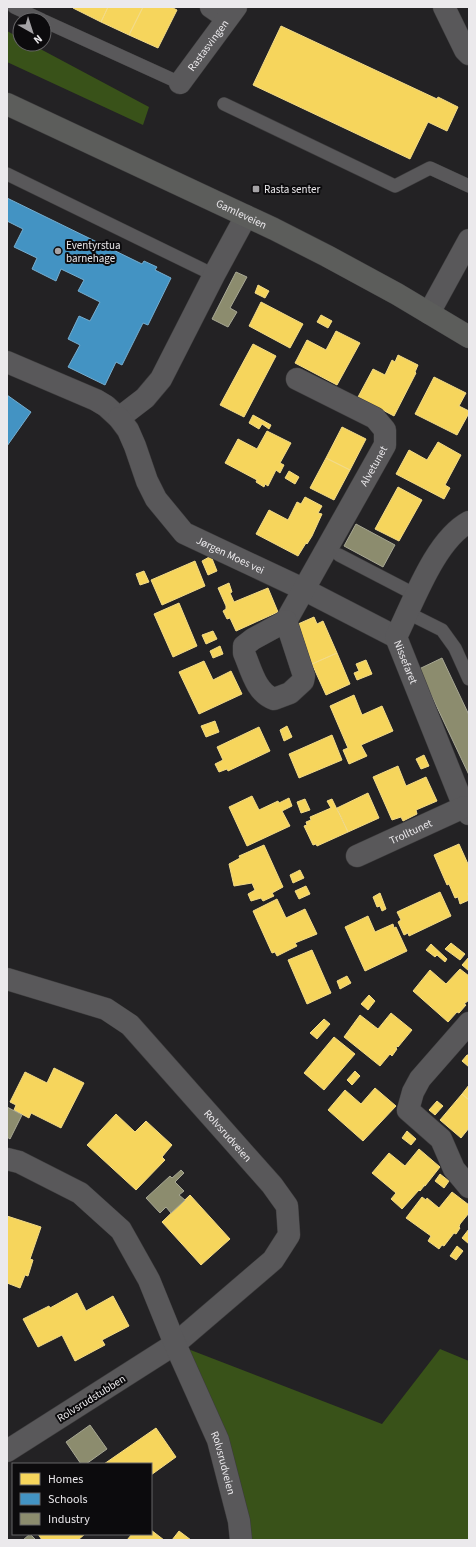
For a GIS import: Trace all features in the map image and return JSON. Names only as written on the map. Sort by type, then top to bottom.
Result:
[{"type":"main road","name":"Gamleveien","points":[[7,104],[246,216],[362,274],[469,337]]},
{"type":"street","points":[[444,7],[465,50],[469,54]]},
{"type":"street","name":"Rastasvingen","points":[[180,83],[225,11]]},
{"type":"street","points":[[119,418],[145,398],[161,379],[246,216]]},
{"type":"street","points":[[429,313],[469,240]]},
{"type":"street","name":"Jørgen Moes vei","points":[[7,362],[96,400],[106,406],[119,418],[130,436],[156,499],[184,533],[303,589],[396,637]]},
{"type":"street","name":"Alvetunet","points":[[286,621],[385,445],[385,430],[375,418],[297,379]]},
{"type":"street","name":"Nissefaret","points":[[466,810],[396,637],[436,554],[453,534],[469,522]]},
{"type":"street","name":"Trolltunet","points":[[357,856],[466,810]]},
{"type":"street","name":"Rolvsrudveien","points":[[7,979],[106,1009],[130,1025],[272,1185],[287,1206],[289,1235],[273,1260],[175,1344]]},
{"type":"street","points":[[469,1023],[420,1079],[413,1092],[408,1110],[441,1139],[454,1169],[469,1187]]},
{"type":"street","name":"Rolvsrudveien","points":[[7,1159],[20,1162],[80,1192],[121,1230],[149,1280],[175,1344],[218,1440],[239,1521],[241,1540]]},
{"type":"street","name":"Rolvsrudstubben","points":[[7,1451],[175,1344]]},
{"type":"lane","points":[[14,7],[25,12]]},
{"type":"lane","points":[[52,24],[180,83]]},
{"type":"lane","points":[[224,104],[395,186],[430,168],[469,186]]},
{"type":"lane","points":[[7,174],[214,275]]},
{"type":"lane","points":[[339,555],[412,604],[442,630],[455,648],[469,679]]},
{"type":"green space","points":[[7,31],[12,34],[12,52],[46,52],[149,107],[143,125],[7,62]]},
{"type":"green space","points":[[175,1344],[382,1424],[440,1349],[469,1361],[469,1540],[238,1540],[239,1521]]},
{"type":"building: Homes","points":[[73,7],[108,7],[101,22]]},
{"type":"building: Homes","points":[[108,7],[143,7],[129,35],[101,22]]},
{"type":"building: Homes","points":[[143,7],[171,7],[177,10],[158,48],[129,35]]},
{"type":"building: Homes","points":[[281,26],[437,99],[438,97],[458,107],[447,131],[428,122],[410,159],[253,85]]},
{"type":"building: Homes","points":[[258,285],[269,291],[265,298],[255,293]]},
{"type":"building: Homes","points":[[261,302],[303,324],[290,348],[249,326]]},
{"type":"building: Homes","points":[[321,315],[332,321],[328,328],[317,322]]},
{"type":"building: Homes","points":[[336,331],[360,343],[337,385],[295,363],[307,340],[326,350]]},
{"type":"building: Homes","points":[[253,344],[276,356],[244,417],[220,405]]},
{"type":"building: Homes","points":[[398,355],[418,365],[415,372],[416,373],[394,416],[358,397],[373,369],[385,375],[392,360],[395,362]]},
{"type":"building: Homes","points":[[434,377],[466,393],[459,406],[469,411],[469,413],[457,435],[415,414]]},
{"type":"building: Homes","points":[[253,415],[271,425],[269,429],[262,424],[259,429],[249,423]]},
{"type":"building: Homes","points":[[342,427],[366,439],[350,470],[326,458]]},
{"type":"building: Homes","points":[[267,431],[291,443],[280,463],[284,465],[280,473],[276,470],[268,486],[265,484],[264,487],[256,482],[257,480],[225,463],[238,439],[257,449]]},
{"type":"building: Homes","points":[[438,442],[461,455],[445,485],[450,488],[444,499],[396,474],[409,450],[427,460]]},
{"type":"building: Homes","points":[[326,458],[350,470],[334,500],[310,488]]},
{"type":"building: Homes","points":[[289,471],[299,477],[295,484],[285,478]]},
{"type":"building: Homes","points":[[398,487],[422,500],[399,541],[375,529]]},
{"type":"building: Homes","points":[[305,497],[322,506],[318,513],[322,514],[312,536],[298,556],[256,534],[269,510],[288,520],[297,502],[301,504]]},
{"type":"building: Homes","points":[[211,556],[217,571],[208,575],[202,561]]},
{"type":"building: Homes","points":[[195,561],[205,586],[162,605],[151,580]]},
{"type":"building: Homes","points":[[144,571],[149,582],[140,585],[136,574]]},
{"type":"building: Homes","points":[[229,583],[232,592],[230,593],[234,602],[268,588],[278,612],[236,631],[230,618],[227,619],[223,611],[226,609],[226,606],[218,588]]},
{"type":"building: Homes","points":[[179,603],[197,646],[173,657],[154,614]]},
{"type":"building: Homes","points":[[314,617],[317,624],[323,621],[337,653],[312,664],[298,632],[301,631],[298,624]]},
{"type":"building: Homes","points":[[213,631],[217,639],[206,644],[202,635]]},
{"type":"building: Homes","points":[[220,646],[223,654],[213,658],[210,651]]},
{"type":"building: Homes","points":[[337,653],[350,684],[326,695],[312,664]]},
{"type":"building: Homes","points":[[366,660],[372,674],[357,680],[354,673],[359,671],[356,664]]},
{"type":"building: Homes","points":[[204,661],[213,680],[231,671],[242,694],[199,714],[179,672]]},
{"type":"building: Homes","points":[[354,695],[362,715],[382,706],[393,731],[361,745],[367,756],[349,764],[343,750],[348,748],[330,706]]},
{"type":"building: Homes","points":[[215,721],[219,732],[206,737],[201,726]]},
{"type":"building: Homes","points":[[287,726],[292,737],[284,741],[280,730]]},
{"type":"building: Homes","points":[[259,727],[270,751],[228,771],[227,769],[219,772],[215,764],[223,760],[217,747]]},
{"type":"building: Homes","points":[[332,735],[342,760],[299,778],[289,754]]},
{"type":"building: Homes","points":[[424,755],[429,766],[421,769],[416,759]]},
{"type":"building: Homes","points":[[398,766],[406,786],[426,777],[437,801],[416,810],[417,814],[403,821],[401,817],[392,820],[373,777]]},
{"type":"building: Homes","points":[[368,793],[379,818],[348,832],[337,808]]},
{"type":"building: Homes","points":[[252,796],[259,810],[278,801],[279,803],[289,798],[292,806],[282,811],[290,826],[247,846],[229,807]]},
{"type":"building: Homes","points":[[305,799],[310,810],[301,813],[297,802]]},
{"type":"building: Homes","points":[[332,799],[348,832],[317,846],[316,844],[313,845],[304,826],[307,825],[306,822],[311,820],[310,817],[331,808],[327,801]]},
{"type":"building: Homes","points":[[459,844],[468,864],[469,863],[469,900],[460,904],[458,897],[455,898],[449,884],[447,885],[434,855]]},
{"type":"building: Homes","points":[[264,845],[283,887],[272,893],[274,896],[263,901],[261,898],[251,901],[248,894],[255,890],[252,883],[234,886],[229,864],[240,858],[239,856]]},
{"type":"building: Homes","points":[[300,870],[304,878],[293,883],[290,875]]},
{"type":"building: Homes","points":[[306,886],[310,894],[299,899],[295,891]]},
{"type":"building: Homes","points":[[440,892],[451,916],[409,936],[408,933],[404,935],[398,922],[401,920],[397,912]]},
{"type":"building: Homes","points":[[380,893],[386,909],[382,911],[380,906],[377,907],[373,897]]},
{"type":"building: Homes","points":[[277,899],[286,918],[305,909],[317,934],[295,943],[297,946],[277,956],[275,952],[272,953],[253,911]]},
{"type":"building: Homes","points":[[368,916],[375,932],[393,924],[394,928],[396,927],[407,951],[365,971],[345,927]]},
{"type":"building: Homes","points":[[451,943],[465,954],[460,960],[445,949]]},
{"type":"building: Homes","points":[[431,944],[447,959],[445,962],[437,955],[435,957],[426,950]]},
{"type":"building: Homes","points":[[312,950],[331,993],[307,1004],[288,960]]},
{"type":"building: Homes","points":[[469,957],[469,971],[462,965]]},
{"type":"building: Homes","points":[[460,969],[469,976],[469,1000],[464,1004],[466,1005],[459,1013],[457,1012],[448,1022],[413,991],[430,970],[446,984]]},
{"type":"building: Homes","points":[[347,976],[351,983],[340,989],[337,981]]},
{"type":"building: Homes","points":[[369,995],[375,1001],[368,1010],[361,1004]]},
{"type":"building: Homes","points":[[391,1013],[412,1030],[398,1047],[397,1046],[397,1049],[392,1056],[390,1054],[380,1066],[344,1037],[360,1015],[378,1029]]},
{"type":"building: Homes","points":[[324,1019],[330,1024],[317,1039],[310,1033]]},
{"type":"building: Homes","points":[[334,1037],[355,1054],[324,1090],[304,1073]]},
{"type":"building: Homes","points":[[467,1055],[469,1055],[469,1067],[462,1061]]},
{"type":"building: Homes","points":[[54,1068],[84,1083],[61,1128],[31,1113],[29,1118],[14,1110],[16,1105],[10,1102],[25,1072],[47,1083]]},
{"type":"building: Homes","points":[[355,1071],[360,1076],[352,1085],[347,1080]]},
{"type":"building: Homes","points":[[469,1085],[469,1100],[462,1094]]},
{"type":"building: Homes","points":[[375,1088],[396,1106],[363,1141],[328,1110],[345,1090],[361,1104]]},
{"type":"building: Homes","points":[[462,1094],[469,1100],[469,1128],[461,1138],[440,1120]]},
{"type":"building: Homes","points":[[437,1101],[443,1106],[435,1115],[429,1110]]},
{"type":"building: Homes","points":[[116,1114],[135,1132],[146,1121],[172,1145],[162,1157],[165,1160],[136,1190],[87,1145]]},
{"type":"building: Homes","points":[[407,1131],[416,1139],[411,1145],[402,1138]]},
{"type":"building: Homes","points":[[419,1149],[440,1167],[425,1186],[423,1185],[424,1186],[420,1191],[419,1190],[402,1209],[391,1199],[396,1193],[372,1173],[389,1153],[405,1166]]},
{"type":"building: Homes","points":[[440,1174],[449,1181],[444,1188],[435,1181]]},
{"type":"building: Homes","points":[[452,1192],[469,1205],[469,1213],[460,1224],[460,1228],[456,1234],[454,1233],[444,1246],[442,1245],[439,1249],[428,1241],[431,1236],[406,1218],[422,1197],[426,1200],[427,1198],[439,1208]]},
{"type":"building: Homes","points":[[190,1195],[230,1239],[201,1265],[162,1222]]},
{"type":"building: Homes","points":[[7,1216],[41,1227],[30,1259],[33,1260],[28,1276],[25,1275],[20,1288],[7,1283]]},
{"type":"building: Homes","points":[[469,1229],[469,1244],[462,1238]]},
{"type":"building: Homes","points":[[457,1246],[463,1251],[456,1260],[450,1256]]},
{"type":"building: Homes","points":[[77,1293],[86,1311],[113,1296],[129,1326],[102,1340],[105,1345],[75,1361],[62,1335],[38,1347],[23,1319],[49,1306],[50,1308]]},
{"type":"building: Homes","points":[[156,1428],[176,1457],[152,1474],[152,1463],[105,1463]]},
{"type":"building: Homes","points":[[152,1531],[164,1540],[127,1540],[131,1535],[152,1535]]},
{"type":"building: Homes","points":[[179,1531],[191,1540],[172,1540]]},
{"type":"building: Homes","points":[[39,1535],[84,1535],[78,1540],[42,1540]]},
{"type":"building: Schools","points":[[7,198],[142,264],[144,261],[157,267],[155,270],[171,278],[148,325],[143,323],[122,365],[116,362],[105,385],[68,367],[80,345],[68,339],[79,316],[90,321],[100,302],[78,291],[84,280],[61,269],[56,281],[32,269],[37,258],[14,247],[23,229],[7,221]]},
{"type":"building: Schools","points":[[7,395],[31,412],[7,446]]},
{"type":"building: Industry","points":[[236,272],[247,277],[230,308],[237,312],[228,327],[212,319]]},
{"type":"building: Industry","points":[[356,524],[395,545],[383,567],[344,546]]},
{"type":"building: Industry","points":[[442,658],[469,715],[469,775],[419,669]]},
{"type":"building: Industry","points":[[7,1107],[22,1115],[10,1139],[7,1137]]},
{"type":"building: Industry","points":[[181,1170],[184,1173],[175,1182],[184,1191],[179,1195],[185,1200],[171,1213],[166,1207],[160,1213],[146,1198],[170,1176],[172,1178]]},
{"type":"building: Industry","points":[[90,1425],[107,1449],[87,1463],[80,1463],[66,1442]]},
{"type":"building: Industry","points":[[31,1535],[36,1540],[23,1540]]},
{"type":"place","name":"Rasta senter","points":[[256,189]]},
{"type":"place","name":"Eventyrstua barnehage","points":[[58,251]]}]
